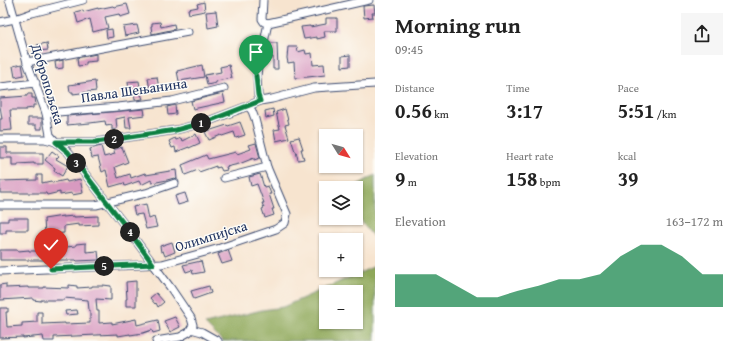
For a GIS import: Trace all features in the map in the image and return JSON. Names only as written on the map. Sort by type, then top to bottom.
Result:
[{"type":"street","name":"Добропољска","points":[[8,0],[10,2],[28,62],[46,114],[50,135],[68,152],[170,286],[191,318],[192,327]]},
{"type":"street","points":[[0,22],[83,0]]},
{"type":"street","points":[[263,0],[262,19],[268,24],[369,0]]},
{"type":"street","points":[[260,101],[256,76],[268,24]]},
{"type":"street","points":[[28,62],[188,32]]},
{"type":"street","points":[[0,88],[36,83]]},
{"type":"street","points":[[0,139],[45,139],[56,142],[96,142],[176,130],[206,122],[260,101],[314,88],[375,84]]},
{"type":"street","name":"Павла Шењанина","points":[[46,114],[118,108],[172,101],[224,88]]},
{"type":"street","points":[[224,178],[267,167],[255,120],[248,106]]},
{"type":"street","name":"Олимпијска","points":[[0,271],[162,264],[220,248],[276,229],[285,223],[288,214],[267,167]]},
{"type":"street","points":[[0,205],[96,205],[146,193],[175,183]]},
{"type":"street","points":[[156,341],[180,337],[189,332],[192,327],[208,334],[218,341]]},
{"type":"green space","points":[[375,175],[375,239],[363,224],[363,182]]},
{"type":"green space","points":[[375,266],[375,341],[222,341],[205,324],[262,310],[283,307],[319,291],[319,329],[363,329],[363,285],[332,285],[350,277],[363,277],[363,271]]},
{"type":"building","points":[[204,2],[205,11],[189,14],[188,9],[198,7],[197,4]]},
{"type":"building","points":[[127,4],[130,14],[120,17],[119,14],[105,17],[108,28],[93,32],[90,19],[78,23],[75,12],[83,10],[83,12],[98,8]]},
{"type":"building","points":[[374,5],[375,13],[372,13],[373,17],[364,18],[363,6]]},
{"type":"building","points":[[216,11],[218,26],[208,28],[206,12]]},
{"type":"building","points":[[326,18],[337,18],[337,31],[324,31],[325,37],[317,39],[317,37],[304,39],[301,27],[326,24]]},
{"type":"building","points":[[160,22],[161,27],[174,24],[175,29],[152,34],[152,23]]},
{"type":"building","points":[[137,25],[139,33],[125,36],[123,27]]},
{"type":"building","points":[[112,29],[113,37],[107,38],[106,30]]},
{"type":"building","points":[[47,43],[48,50],[38,51],[37,45]]},
{"type":"building","points":[[269,43],[277,43],[278,69],[273,69],[273,57],[268,57]]},
{"type":"building","points":[[288,47],[297,47],[298,52],[305,50],[306,54],[312,53],[313,65],[324,64],[325,75],[295,78],[294,62],[288,63]]},
{"type":"building","points":[[96,54],[96,61],[86,62],[86,65],[78,66],[77,58]]},
{"type":"building","points":[[350,55],[350,66],[342,67],[342,56]]},
{"type":"building","points":[[63,60],[63,68],[56,69],[55,62]]},
{"type":"building","points":[[22,64],[24,75],[15,77],[13,66]]},
{"type":"building","points":[[202,65],[204,77],[179,81],[177,71]]},
{"type":"building","points":[[229,65],[232,78],[216,81],[216,83],[207,85],[205,75],[221,72],[220,67]]},
{"type":"building","points":[[157,77],[159,89],[150,91],[148,78]]},
{"type":"building","points":[[95,81],[96,91],[73,94],[73,92],[70,92],[69,85]]},
{"type":"building","points":[[139,81],[143,99],[135,100],[134,92],[129,90],[128,82]]},
{"type":"building","points":[[223,93],[225,102],[193,109],[191,101]]},
{"type":"building","points":[[27,94],[32,94],[32,98],[35,98],[36,105],[33,105],[33,108],[26,110],[10,110],[12,130],[0,131],[0,119],[2,119],[0,98],[27,96]]},
{"type":"building","points":[[175,105],[176,114],[168,115],[167,107]]},
{"type":"building","points":[[144,109],[145,115],[129,117],[131,128],[126,128],[125,117],[116,119],[117,129],[112,130],[112,125],[106,126],[105,121],[67,125],[67,116]]},
{"type":"building","points":[[273,109],[274,116],[266,118],[265,111]]},
{"type":"building","points":[[285,109],[289,124],[285,125],[289,138],[276,141],[274,130],[280,129],[276,112]]},
{"type":"building","points":[[28,118],[42,118],[42,129],[36,129],[36,125],[28,125]]},
{"type":"building","points":[[240,122],[245,135],[236,138],[234,132],[209,140],[205,132],[227,125]]},
{"type":"building","points":[[196,134],[200,143],[176,152],[175,147],[172,148],[169,141],[175,138],[176,140],[181,138],[182,141]]},
{"type":"building","points":[[299,137],[303,149],[301,149],[304,159],[298,160],[291,139]]},
{"type":"building","points":[[256,143],[260,158],[254,160],[254,158],[226,167],[227,170],[222,171],[220,167],[216,168],[216,166],[185,175],[182,165],[206,155],[208,159],[236,152],[237,154],[251,149],[249,145]]},
{"type":"building","points":[[101,146],[104,157],[115,154],[113,150],[122,147],[128,162],[115,167],[118,178],[130,174],[131,178],[145,173],[146,175],[176,170],[177,179],[174,178],[152,183],[151,180],[141,185],[139,181],[125,186],[124,183],[110,187],[106,170],[102,172],[98,157],[92,158],[90,149]]},
{"type":"building","points":[[0,147],[7,147],[7,153],[43,153],[43,164],[18,164],[18,166],[12,166],[12,158],[0,158]]},
{"type":"building","points":[[52,151],[59,156],[56,159],[68,166],[62,176],[54,171],[55,168],[45,160]]},
{"type":"building","points":[[260,174],[264,187],[268,186],[274,209],[272,209],[274,215],[265,218],[262,209],[264,208],[262,203],[264,203],[257,184],[251,186],[249,177]]},
{"type":"building","points":[[37,175],[42,175],[42,183],[51,181],[52,183],[66,180],[67,182],[80,179],[83,193],[60,195],[60,192],[47,195],[46,193],[0,193],[0,181],[37,180]]},
{"type":"building","points":[[185,193],[188,202],[178,205],[175,196]]},
{"type":"building","points":[[146,204],[149,219],[154,217],[157,227],[146,229],[142,214],[135,215],[133,207]]},
{"type":"building","points":[[63,216],[98,216],[98,225],[79,226],[79,224],[64,226],[64,233],[45,235],[44,219]]},
{"type":"building","points":[[8,218],[28,218],[28,230],[6,230],[6,233],[0,233],[0,221],[8,221]]},
{"type":"building","points":[[172,242],[175,252],[165,256],[163,251],[161,252],[160,246]]},
{"type":"building","points":[[86,243],[86,252],[98,251],[99,260],[53,260],[53,262],[45,262],[45,260],[0,260],[0,250],[66,251],[66,247]]},
{"type":"building","points":[[228,250],[232,261],[222,264],[218,254]]},
{"type":"building","points":[[201,261],[204,272],[193,274],[192,270],[186,272],[183,265]]},
{"type":"building","points":[[136,281],[136,306],[126,306],[126,282]]},
{"type":"building","points":[[6,284],[6,288],[69,288],[69,285],[77,286],[77,288],[103,285],[111,286],[111,300],[96,299],[97,311],[99,311],[99,323],[112,322],[112,324],[136,319],[137,325],[158,320],[160,331],[153,333],[152,330],[143,333],[118,336],[118,334],[54,337],[54,341],[44,341],[43,336],[0,338],[0,308],[8,308],[8,312],[6,312],[7,327],[22,326],[22,323],[37,322],[37,312],[42,312],[42,324],[90,323],[88,300],[64,298],[64,300],[41,301],[33,300],[33,298],[0,300],[0,285]]},
{"type":"building","points":[[209,286],[211,293],[194,299],[191,291]]},
{"type":"building","points":[[156,293],[164,302],[158,307],[150,298]]},
{"type":"building","points":[[77,310],[78,314],[66,315],[65,311]]},
{"type":"building","points":[[175,317],[180,327],[170,332],[164,321]]},
{"type":"route","points":[[51,269],[153,264],[68,152],[56,142],[96,142],[176,130],[206,122],[260,101],[256,76]]}]
